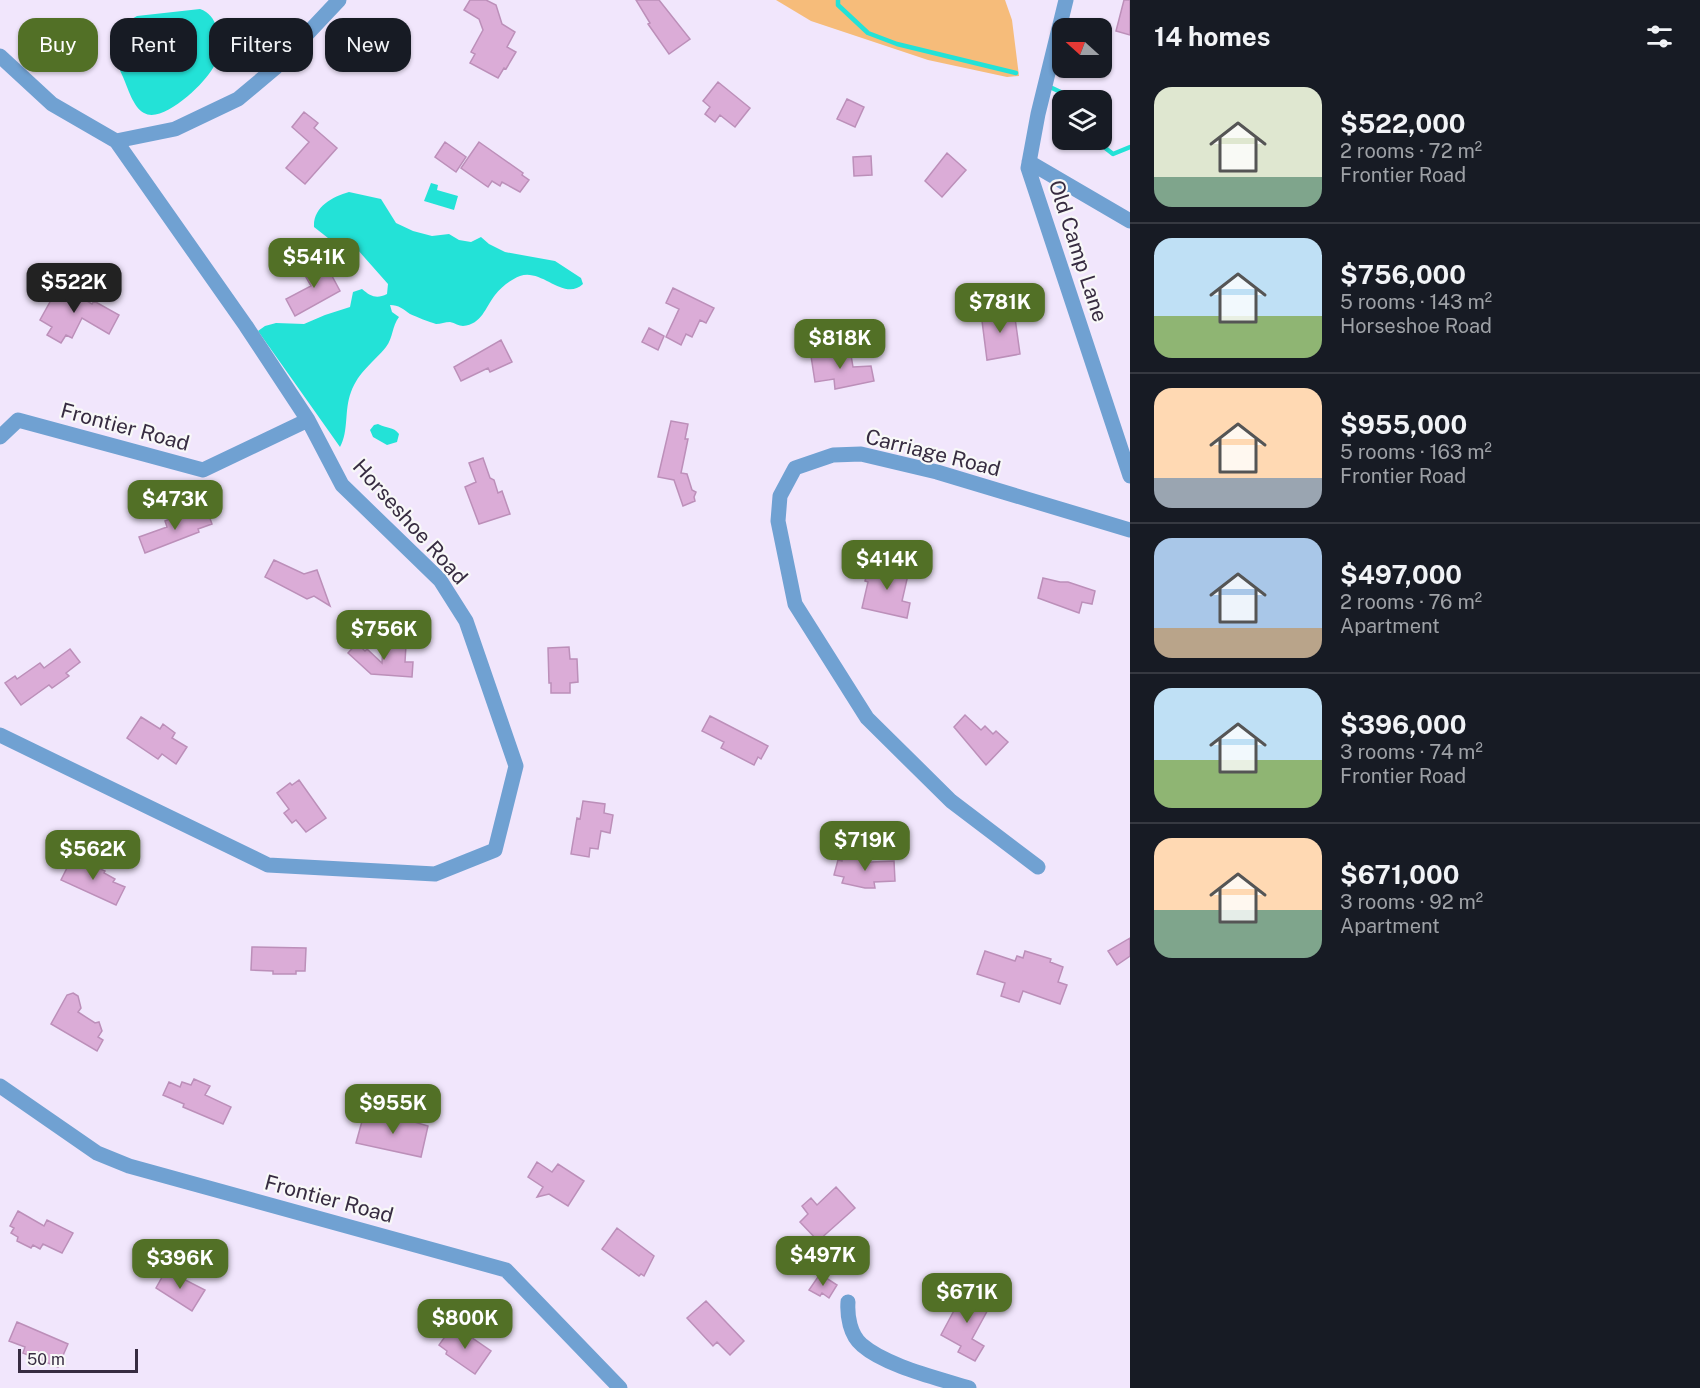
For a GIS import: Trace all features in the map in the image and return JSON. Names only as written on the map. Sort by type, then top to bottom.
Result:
[{"type":"street","points":[[0,56],[52,104],[116,141],[175,129],[238,99],[275,68],[339,0]]},
{"type":"street","name":"Old Camp Lane","points":[[1066,0],[1038,114],[1028,168],[1130,476]]},
{"type":"street","name":"Horseshoe Road","points":[[0,735],[268,865],[435,874],[495,850],[516,766],[466,621],[440,580],[342,484],[308,420],[116,141]]},
{"type":"street","points":[[1029,162],[1130,220]]},
{"type":"street","name":"Frontier Road","points":[[0,436],[18,420],[203,470],[308,420]]},
{"type":"street","name":"Carriage Road","points":[[1038,867],[951,801],[867,718],[795,604],[778,521],[780,496],[795,468],[833,455],[861,454],[937,472],[1130,530]]},
{"type":"street","name":"Frontier Road","points":[[0,1086],[97,1153],[129,1166],[506,1270],[620,1388]]},
{"type":"street","points":[[848,1302],[847,1316],[860,1344],[907,1368],[969,1388]]},
{"type":"shaded area","points":[[776,0],[1005,0],[1012,20],[1019,76],[1007,77],[928,60],[811,21]]},
{"type":"shaded area","points":[[200,9],[212,18],[209,18],[210,72],[182,101],[162,113],[152,115],[140,110],[121,72],[197,72],[197,18],[133,18]]},
{"type":"shaded area","points":[[431,183],[438,185],[437,190],[458,196],[454,210],[424,201]]},
{"type":"shaded area","points":[[349,192],[381,199],[396,223],[413,231],[432,236],[449,234],[459,240],[471,242],[481,237],[505,252],[555,261],[581,278],[583,284],[568,289],[536,276],[520,276],[500,289],[479,319],[463,326],[450,322],[436,324],[390,305],[392,312],[399,317],[386,347],[354,385],[349,399],[345,434],[340,447],[258,331],[276,323],[304,324],[350,307],[353,292],[362,289],[374,296],[387,294],[388,284],[357,249],[328,238],[314,227],[320,208],[330,200]]},
{"type":"shaded area","points":[[378,424],[397,431],[399,434],[397,442],[387,445],[373,437],[370,430]]},
{"type":"building","points":[[470,0],[486,0],[496,5],[502,24],[515,32],[507,47],[516,52],[498,78],[470,63],[475,54],[471,52],[483,30],[479,19],[464,10]]},
{"type":"building","points":[[636,0],[659,0],[690,39],[669,54],[648,24],[650,23]]},
{"type":"building","points":[[1124,0],[1130,0],[1130,35],[1116,31]]},
{"type":"building","points":[[718,82],[750,108],[735,127],[720,115],[715,122],[705,114],[710,107],[703,101]]},
{"type":"building","points":[[847,99],[864,107],[855,127],[837,119]]},
{"type":"building","points":[[304,112],[318,123],[314,128],[337,148],[305,184],[286,168],[309,142],[292,127]]},
{"type":"building","points":[[445,142],[466,157],[456,172],[435,157]]},
{"type":"building","points":[[479,142],[523,173],[522,175],[529,180],[520,192],[502,182],[500,186],[492,181],[488,187],[461,168]]},
{"type":"building","points":[[947,153],[966,170],[942,197],[925,181]]},
{"type":"building","points":[[871,156],[872,175],[854,176],[853,157]]},
{"type":"building","points":[[324,261],[340,291],[295,316],[286,299],[311,286],[303,272]]},
{"type":"building","points":[[54,282],[92,304],[94,301],[119,315],[109,334],[82,318],[72,338],[66,335],[61,343],[47,335],[52,327],[40,320],[51,300],[46,297]]},
{"type":"building","points":[[673,288],[714,308],[706,323],[700,320],[692,337],[686,334],[681,345],[666,337],[679,309],[666,303]]},
{"type":"building","points":[[1011,308],[1013,318],[1015,318],[1020,354],[987,360],[981,313]]},
{"type":"building","points":[[649,328],[664,336],[658,350],[642,342]]},
{"type":"building","points":[[501,340],[512,362],[490,372],[488,368],[461,381],[454,367]]},
{"type":"building","points":[[842,351],[843,356],[851,355],[853,367],[871,366],[874,381],[835,389],[834,379],[815,382],[811,356]]},
{"type":"building","points":[[671,421],[688,424],[685,439],[688,439],[681,473],[687,474],[692,490],[696,492],[695,501],[683,506],[674,480],[658,477]]},
{"type":"building","points":[[483,458],[498,493],[502,491],[510,514],[479,524],[465,487],[476,482],[469,463]]},
{"type":"building","points":[[191,510],[194,518],[208,513],[212,524],[198,529],[199,532],[145,553],[139,537],[167,527],[165,521]]},
{"type":"building","points":[[274,560],[304,574],[317,570],[330,606],[314,596],[307,599],[265,577]]},
{"type":"building","points":[[892,564],[907,567],[906,574],[908,575],[902,601],[910,603],[907,618],[862,608],[869,566],[891,571]]},
{"type":"building","points":[[1043,578],[1068,582],[1095,591],[1092,604],[1082,602],[1079,613],[1038,598]]},
{"type":"building","points":[[357,643],[382,663],[383,643],[406,645],[405,662],[413,662],[412,677],[371,674],[348,653]]},
{"type":"building","points":[[569,647],[570,659],[577,659],[578,682],[570,683],[570,693],[551,693],[548,648]]},
{"type":"building","points":[[70,649],[80,662],[66,673],[69,676],[52,688],[49,685],[21,705],[5,683],[15,676],[17,679],[40,663],[44,668]]},
{"type":"building","points":[[965,715],[981,730],[985,726],[993,734],[996,731],[1008,742],[986,765],[954,727]]},
{"type":"building","points":[[710,716],[768,746],[761,759],[758,757],[754,765],[721,748],[724,742],[702,731]]},
{"type":"building","points":[[141,717],[160,729],[163,724],[175,733],[172,738],[187,747],[176,764],[162,754],[158,759],[127,738]]},
{"type":"building","points":[[299,780],[326,818],[306,832],[296,820],[292,823],[284,813],[289,809],[277,793],[290,783],[292,785]]},
{"type":"building","points":[[583,801],[605,804],[604,813],[613,815],[610,833],[601,831],[598,849],[590,848],[589,857],[571,854],[577,818],[580,819]]},
{"type":"building","points":[[73,856],[105,871],[104,873],[115,879],[113,882],[125,887],[116,905],[61,880]]},
{"type":"building","points":[[843,856],[871,862],[894,861],[895,881],[874,882],[875,888],[842,883],[844,877],[834,875],[838,860],[842,861]]},
{"type":"building","points":[[1130,938],[1130,956],[1117,965],[1108,951]]},
{"type":"building","points":[[252,947],[306,948],[305,971],[296,971],[296,974],[273,974],[273,971],[251,970]]},
{"type":"building","points":[[985,951],[1015,961],[1017,956],[1023,958],[1025,951],[1051,959],[1050,962],[1063,967],[1058,982],[1067,985],[1060,1004],[1023,991],[1019,1002],[1001,996],[1005,983],[977,974]]},
{"type":"building","points":[[73,993],[78,996],[81,1008],[78,1012],[95,1023],[99,1022],[102,1031],[98,1037],[103,1040],[97,1051],[51,1024],[67,995]]},
{"type":"building","points":[[194,1079],[210,1086],[205,1095],[231,1107],[223,1124],[183,1107],[184,1104],[163,1095],[169,1082],[180,1087],[182,1082],[191,1085]]},
{"type":"building","points":[[364,1114],[393,1121],[394,1116],[428,1126],[421,1157],[356,1143]]},
{"type":"building","points":[[537,1162],[552,1172],[558,1164],[584,1181],[568,1206],[549,1194],[537,1197],[543,1187],[528,1177]]},
{"type":"building","points":[[836,1187],[855,1208],[818,1241],[800,1222],[808,1214],[802,1206],[811,1198],[817,1205]]},
{"type":"building","points":[[18,1211],[44,1226],[47,1220],[73,1233],[62,1253],[43,1244],[40,1249],[33,1245],[31,1248],[17,1241],[18,1237],[11,1233],[14,1228],[10,1226]]},
{"type":"building","points":[[617,1228],[654,1256],[644,1276],[641,1274],[639,1276],[602,1249]]},
{"type":"building","points":[[166,1270],[205,1290],[192,1311],[156,1288]]},
{"type":"building","points":[[820,1274],[837,1285],[829,1298],[822,1293],[820,1296],[809,1290]]},
{"type":"building","points":[[965,1290],[991,1304],[972,1339],[984,1346],[975,1361],[958,1352],[961,1346],[941,1335]]},
{"type":"building","points":[[706,1301],[744,1341],[730,1355],[717,1342],[713,1346],[687,1318]]},
{"type":"building","points":[[17,1322],[68,1344],[58,1367],[23,1353],[25,1347],[9,1341]]},
{"type":"building","points":[[451,1328],[459,1333],[462,1331],[491,1351],[475,1374],[446,1354],[447,1351],[439,1345]]},
{"type":"waterway","points":[[838,0],[838,5],[868,33],[897,44],[1016,73]]},
{"type":"waterway","points":[[1052,88],[1056,90]]},
{"type":"waterway","points":[[1108,150],[1113,154],[1130,147]]}]
